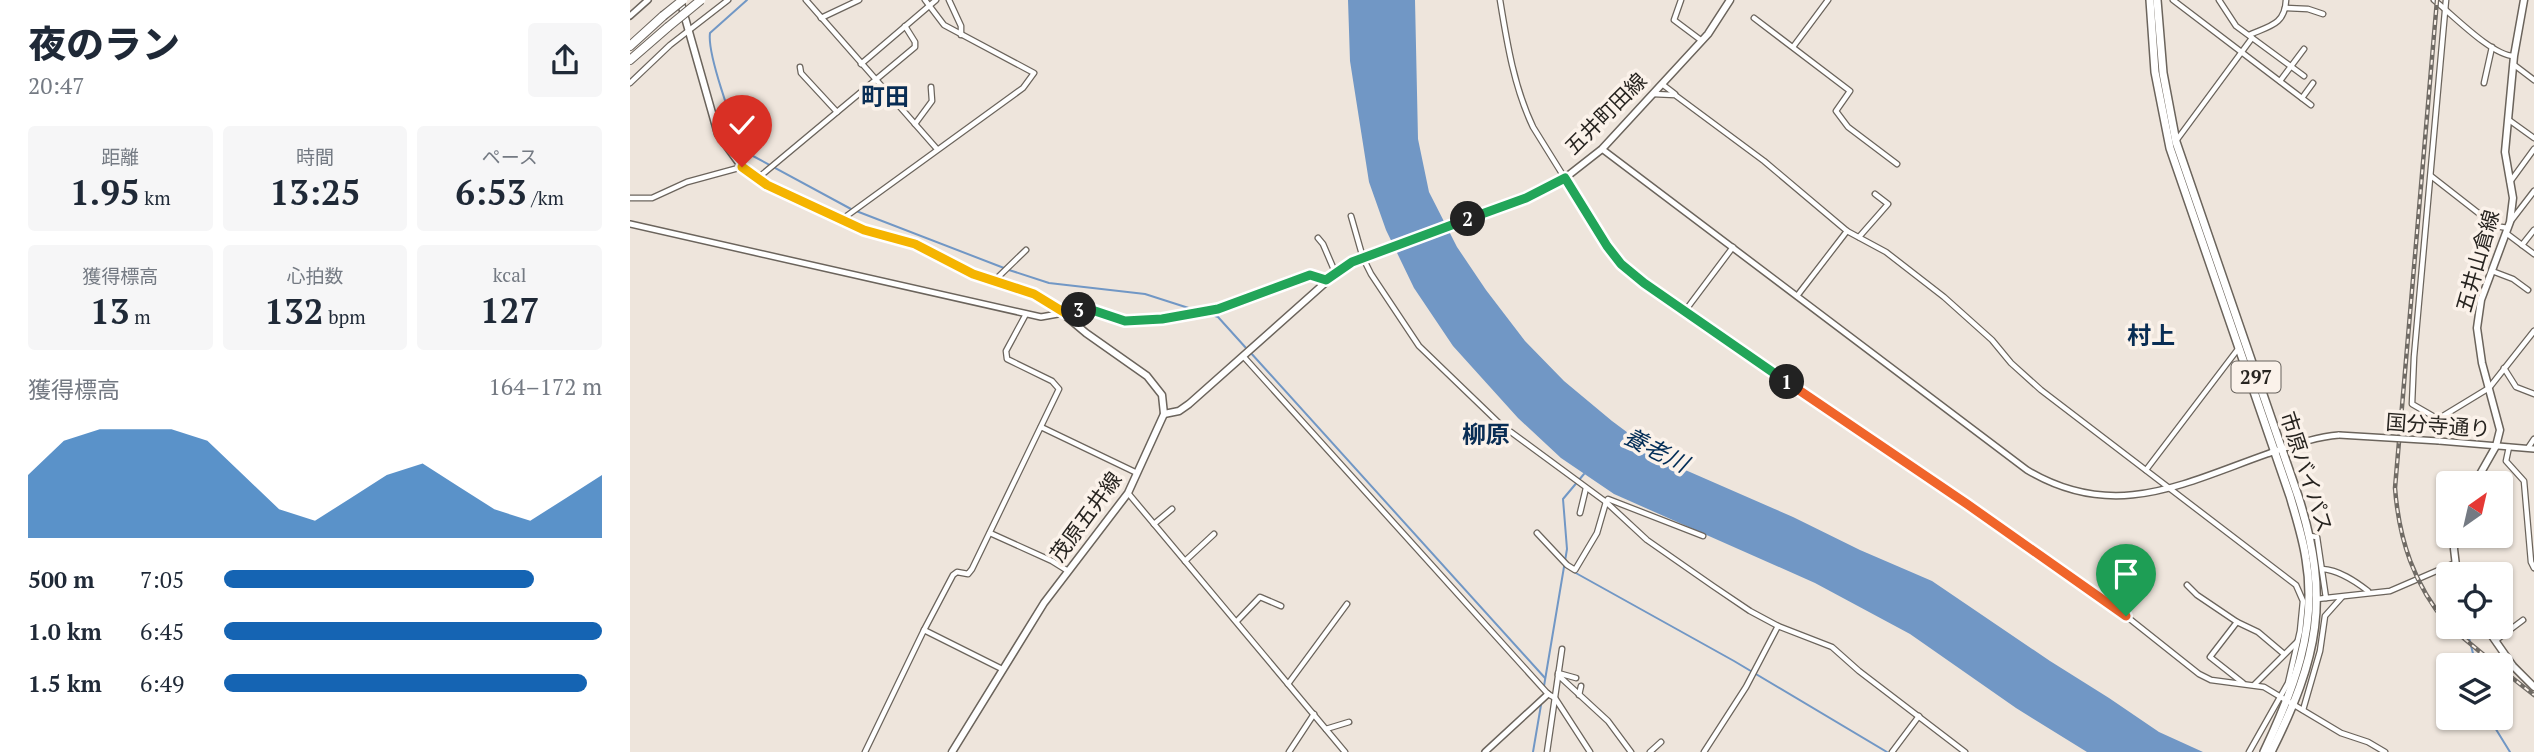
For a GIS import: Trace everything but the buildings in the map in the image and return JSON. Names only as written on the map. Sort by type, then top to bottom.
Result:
[{"type":"highway","points":[[630,46],[682,0]]},
{"type":"highway","points":[[630,60],[701,0]]},
{"type":"highway","name":"市原バイパス","points":[[2150,0],[2155,72],[2166,136],[2238,349],[2310,536],[2321,599],[2308,666],[2287,701]]},
{"type":"highway","name":"市原バイパス","points":[[2157,0],[2162,73],[2176,142],[2277,450],[2303,543],[2309,594],[2304,647],[2267,751]]},
{"type":"main road","points":[[682,0],[718,134],[742,167],[757,179],[841,220],[864,230],[915,244],[960,268],[1034,294],[1065,313],[1086,333],[1156,384],[1162,395],[1164,414]]},
{"type":"main road","name":"五井町田線","points":[[1164,414],[1179,411],[1189,404],[1335,272],[1363,258],[1526,198],[1565,178],[1602,149],[1653,94],[1702,41],[1730,0]]},
{"type":"main road","name":"五井山倉線","points":[[2496,446],[2500,430],[2477,341],[2477,328],[2481,300],[2508,228],[2513,198],[2505,152],[2513,60],[2524,0]]},
{"type":"main road","name":"茂原五井線","points":[[952,752],[1044,603],[1128,493],[1164,414]]},
{"type":"main road","points":[[2482,471],[2496,446]]},
{"type":"main road","points":[[2495,641],[2512,666],[2534,687]]},
{"type":"street","points":[[630,16],[648,0]]},
{"type":"street","points":[[630,83],[688,30],[727,0]]},
{"type":"street","points":[[806,0],[937,149]]},
{"type":"street","points":[[821,18],[859,0]]},
{"type":"street","points":[[841,220],[1023,88],[1034,73],[944,25],[925,0]]},
{"type":"street","points":[[861,64],[936,0]]},
{"type":"street","points":[[949,0],[961,26],[961,35]]},
{"type":"street","points":[[1500,0],[1513,70],[1525,110],[1607,246],[1621,264],[1685,312],[2126,616],[2199,674],[2211,680],[2264,687],[2341,733],[2368,742],[2385,752]]},
{"type":"street","points":[[1681,0],[1674,20],[1702,41]]},
{"type":"street","points":[[1793,47],[1829,0]]},
{"type":"street","points":[[2173,0],[2180,2],[2311,105]]},
{"type":"street","points":[[2220,0],[2233,23],[2304,76]]},
{"type":"street","points":[[2176,142],[2243,53],[2250,36],[2276,23],[2283,16],[2286,0]]},
{"type":"street","points":[[2434,0],[2492,47],[2513,60],[2534,80]]},
{"type":"street","points":[[2446,0],[2412,404],[2438,419],[2489,388],[2534,331]]},
{"type":"street","points":[[2285,8],[2308,9],[2323,14]]},
{"type":"street","points":[[1754,18],[1850,91],[1836,111],[1848,127],[1897,164]]},
{"type":"street","points":[[757,179],[915,47],[915,42],[905,26]]},
{"type":"street","points":[[2484,83],[2492,47]]},
{"type":"street","points":[[2280,81],[2304,49]]},
{"type":"street","points":[[800,67],[801,73],[837,112]]},
{"type":"street","points":[[2302,98],[2313,83]]},
{"type":"street","points":[[1662,84],[1847,230],[1886,252],[1944,297],[1992,340],[2011,363],[2041,390],[2296,585],[2303,601],[2287,701],[2249,752]]},
{"type":"street","points":[[915,124],[932,102],[931,87]]},
{"type":"street","points":[[1653,94],[1675,95]]},
{"type":"street","points":[[2509,120],[2534,138]]},
{"type":"street","name":"国分寺通り","points":[[1602,149],[2027,470],[2058,486],[2099,496],[2130,496],[2170,488],[2277,450],[2339,435],[2531,449]]},
{"type":"street","points":[[2510,183],[2534,150]]},
{"type":"street","points":[[630,198],[652,198],[687,182],[742,167]]},
{"type":"street","points":[[2431,176],[2495,226],[2508,228],[2522,245],[2534,254]]},
{"type":"street","points":[[2508,228],[2534,191]]},
{"type":"street","points":[[1859,237],[1888,204],[1875,194]]},
{"type":"street","points":[[1351,216],[1363,258],[1419,346],[1500,424],[1606,502],[1647,540],[1750,611],[1832,647],[1859,671],[1965,752]]},
{"type":"street","points":[[630,224],[1041,317],[1086,309],[1125,321],[1162,319],[1227,306],[1310,275],[1326,280]]},
{"type":"street","points":[[1797,296],[1847,230]]},
{"type":"street","points":[[2522,245],[2534,230]]},
{"type":"street","points":[[1318,238],[1335,272]]},
{"type":"street","points":[[1685,312],[1733,247]]},
{"type":"street","points":[[994,282],[1026,250]]},
{"type":"street","points":[[2492,271],[2513,279],[2528,290]]},
{"type":"street","points":[[865,752],[953,575],[957,572],[968,574],[990,533],[1059,389],[1058,385],[1007,359],[1006,351],[1026,313]]},
{"type":"street","points":[[2146,470],[2238,349]]},
{"type":"street","points":[[1243,355],[1548,694],[1555,698],[1590,752]]},
{"type":"street","points":[[2504,368],[2516,387],[2534,394]]},
{"type":"street","points":[[1041,427],[1138,474]]},
{"type":"street","points":[[2531,449],[2534,439]]},
{"type":"street","points":[[2509,447],[2506,461],[2524,481],[2531,562],[2534,568]]},
{"type":"street","points":[[1580,513],[1586,488]]},
{"type":"street","points":[[1128,493],[1345,752]]},
{"type":"street","points":[[1537,533],[1575,570],[1597,533],[1608,499],[1703,536]]},
{"type":"street","points":[[1154,524],[1172,509]]},
{"type":"street","points":[[990,533],[1052,561],[1069,572]]},
{"type":"street","points":[[1185,561],[1214,534]]},
{"type":"street","points":[[2310,536],[2317,537],[2322,569],[2321,599],[2390,591],[2436,571]]},
{"type":"street","points":[[2322,569],[2351,580],[2369,592]]},
{"type":"street","points":[[2188,585],[2197,595],[2237,622],[2258,632],[2284,654]]},
{"type":"street","points":[[2303,710],[2320,651],[2325,616],[2342,596]]},
{"type":"street","points":[[1237,621],[1260,597],[1281,606]]},
{"type":"street","points":[[1288,684],[1347,604]]},
{"type":"street","points":[[2495,641],[2523,620]]},
{"type":"street","points":[[2237,622],[2210,657],[2246,685]]},
{"type":"street","points":[[1704,752],[1746,687],[1779,626]]},
{"type":"street","points":[[924,630],[1002,669]]},
{"type":"street","points":[[2254,686],[2297,642]]},
{"type":"street","points":[[1547,752],[1562,649]]},
{"type":"street","points":[[1558,674],[1576,678]]},
{"type":"street","points":[[1558,674],[1578,696],[1608,721],[1631,752]]},
{"type":"street","points":[[1578,696],[1581,685]]},
{"type":"street","points":[[1485,752],[1548,694]]},
{"type":"street","points":[[1289,752],[1314,714]]},
{"type":"street","points":[[1892,752],[1919,716]]},
{"type":"street","points":[[1326,729],[1349,722]]},
{"type":"street","points":[[1650,752],[1661,742]]},
{"type":"water","points":[[1348,0],[1415,0],[1418,139],[1429,192],[1457,247],[1486,290],[1525,341],[1564,381],[1667,462],[1932,581],[2159,732],[2203,752],[2087,752],[2016,708],[1910,634],[1815,583],[1614,494],[1561,458],[1518,418],[1453,346],[1414,288],[1386,230],[1369,182],[1350,61]]},
{"type":"waterway","points":[[747,0],[710,33],[712,56],[721,88],[738,134],[747,150],[753,156],[851,209],[1004,268]]},
{"type":"waterway","points":[[1009,270],[1049,283],[1145,294],[1198,311]]},
{"type":"waterway","points":[[1206,313],[1218,317],[1246,348]]},
{"type":"waterway","points":[[1250,352],[1545,678]]},
{"type":"waterway","points":[[1544,686],[1567,549],[1563,499],[1584,474]]},
{"type":"waterway","points":[[1574,572],[1734,661],[1887,752]]},
{"type":"waterway","points":[[2469,639],[2473,653]]},
{"type":"waterway","points":[[1533,752],[1541,705]]},
{"type":"waterway","points":[[2496,730],[2510,752]]},
{"type":"railway","points":[[2436,610],[2410,561],[2400,526],[2395,488],[2437,0]]},
{"type":"railway","points":[[2465,639],[2482,653]]},
{"type":"railway","points":[[2513,678],[2534,695]]},
{"type":"district","name":"町田","points":[[885,97]]},
{"type":"district","name":"村上","points":[[2151,336]]},
{"type":"district","name":"柳原","points":[[1486,435]]},
{"type":"route","points":[[742,167],[767,185],[864,230],[915,244],[973,274],[1034,294],[1065,313],[1086,309],[1117,320],[1132,322],[1218,309],[1310,275],[1326,280],[1352,262],[1526,198],[1565,178],[1607,246],[1621,264],[1644,283],[2126,616]]},
{"type":"water label","name":"養老川","points":[[1656,450]]}]
